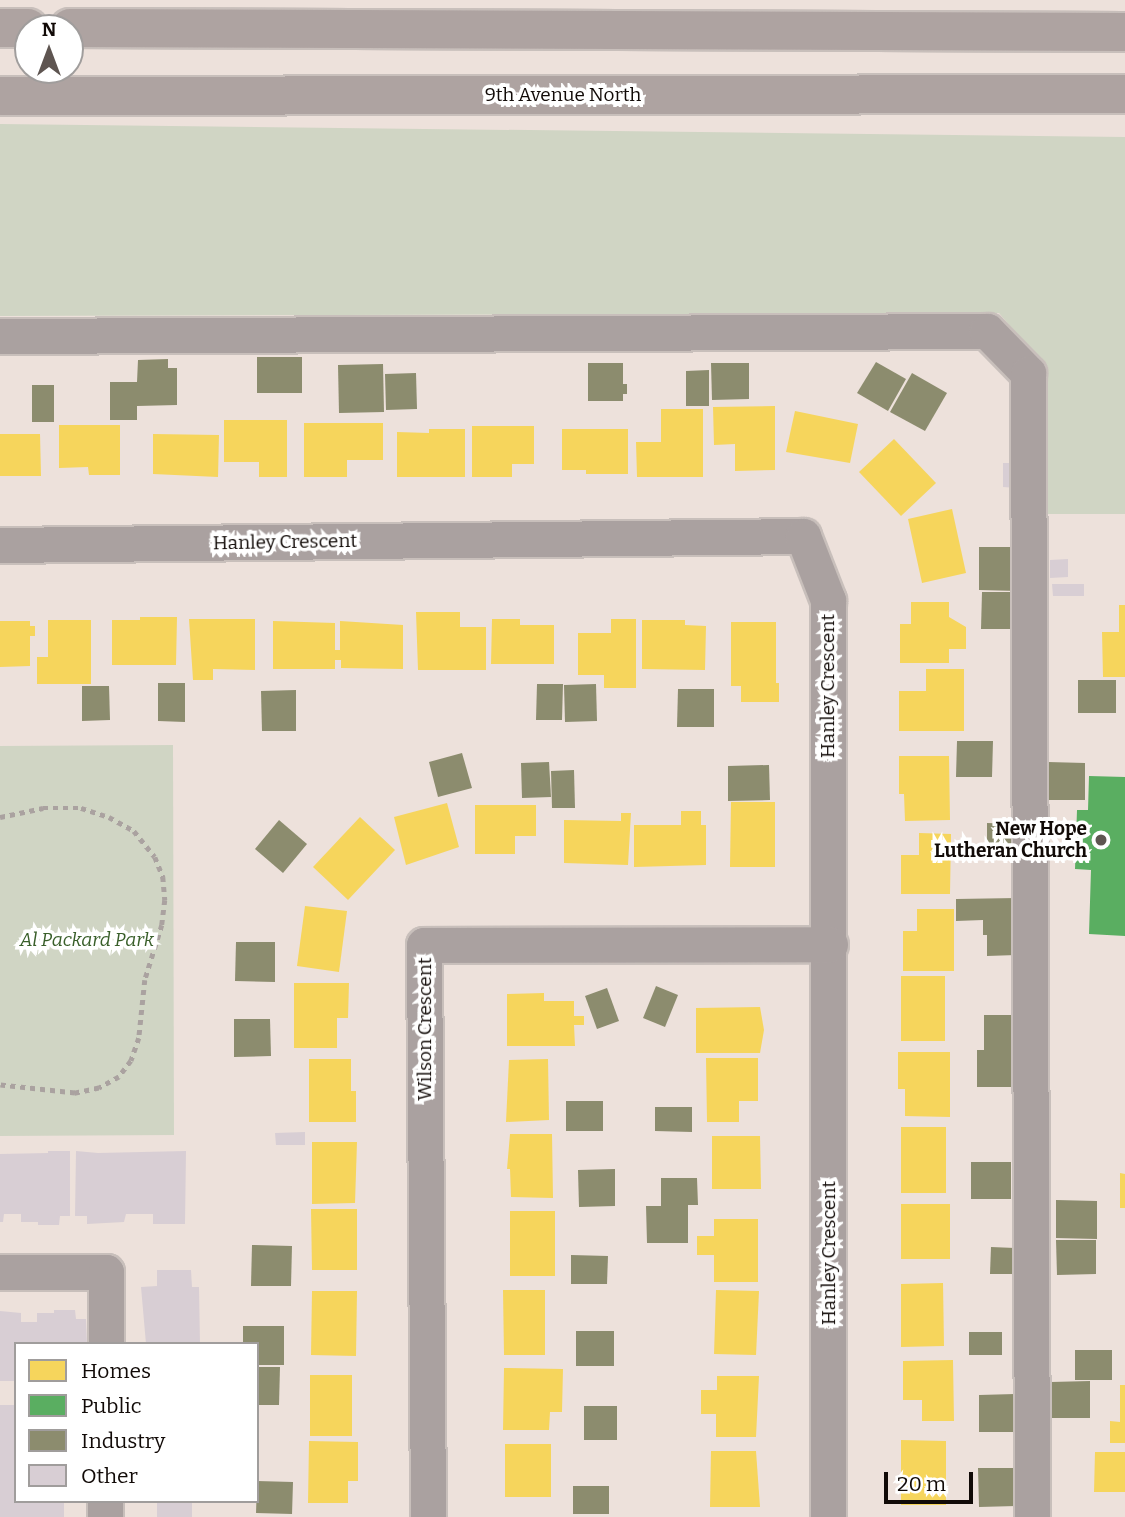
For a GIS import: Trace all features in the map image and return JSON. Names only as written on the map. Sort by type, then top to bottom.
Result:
[{"type":"main road","points":[[84,28],[1125,32]]},
{"type":"main road","name":"9th Avenue North","points":[[0,96],[1125,93]]},
{"type":"street","points":[[0,336],[987,331],[1028,373],[1032,1517]]},
{"type":"street","name":"Hanley Crescent","points":[[0,545],[803,536],[828,600],[828,1517]]},
{"type":"street","name":"Wilson Crescent","points":[[428,1517],[424,945],[830,944]]},
{"type":"street","points":[[0,1272],[106,1272],[106,1342]]},
{"type":"path","points":[[0,817],[43,808],[81,808],[109,817],[134,831],[155,857],[163,877],[165,900],[162,925],[145,980],[139,1038],[131,1061],[119,1077],[99,1088],[75,1093],[0,1085]]},
{"type":"green space","points":[[0,124],[1125,137],[1125,514],[1041,514],[1041,363],[999,313],[0,316]]},
{"type":"green space","name":"Al Packard Park","points":[[173,745],[174,1135],[0,1136],[0,746]]},
{"type":"building: Homes","points":[[775,406],[775,470],[735,471],[735,444],[714,445],[713,407]]},
{"type":"building: Homes","points":[[661,409],[703,409],[703,477],[637,477],[636,442],[661,442]]},
{"type":"building: Homes","points":[[795,411],[858,424],[850,463],[786,452]]},
{"type":"building: Homes","points":[[224,420],[287,420],[287,477],[259,477],[259,462],[224,462]]},
{"type":"building: Homes","points":[[304,423],[383,423],[383,460],[347,460],[347,477],[304,477]]},
{"type":"building: Homes","points":[[59,425],[120,425],[120,475],[89,475],[88,467],[59,468]]},
{"type":"building: Homes","points":[[472,426],[534,426],[534,464],[512,464],[512,477],[472,477]]},
{"type":"building: Homes","points":[[429,429],[465,429],[465,477],[397,477],[397,432],[429,433]]},
{"type":"building: Homes","points":[[562,429],[628,429],[628,474],[586,474],[586,470],[562,470]]},
{"type":"building: Homes","points":[[0,434],[40,434],[41,476],[0,476]]},
{"type":"building: Homes","points":[[153,434],[219,435],[218,477],[153,474]]},
{"type":"building: Homes","points":[[894,439],[936,483],[901,516],[859,472]]},
{"type":"building: Homes","points":[[952,509],[966,573],[922,583],[908,519]]},
{"type":"building: Homes","points":[[911,602],[949,602],[949,617],[966,627],[966,649],[949,649],[949,663],[900,663],[900,624],[911,624]]},
{"type":"building: Homes","points":[[1119,605],[1125,605],[1125,677],[1103,677],[1102,632],[1119,632]]},
{"type":"building: Homes","points":[[416,612],[460,612],[460,627],[486,627],[486,670],[418,670]]},
{"type":"building: Homes","points":[[140,617],[177,617],[176,665],[112,665],[112,620],[140,620]]},
{"type":"building: Homes","points":[[189,619],[255,619],[255,670],[213,669],[213,680],[193,680]]},
{"type":"building: Homes","points":[[492,619],[520,619],[520,625],[554,625],[554,664],[491,664]]},
{"type":"building: Homes","points":[[611,619],[636,619],[636,688],[604,688],[604,675],[578,675],[578,633],[611,633]]},
{"type":"building: Homes","points":[[48,620],[91,620],[91,684],[37,684],[37,657],[48,657]]},
{"type":"building: Homes","points":[[642,620],[685,620],[685,625],[706,626],[705,670],[642,669]]},
{"type":"building: Homes","points":[[0,621],[30,621],[30,626],[35,626],[35,636],[30,636],[30,666],[0,667]]},
{"type":"building: Homes","points":[[273,621],[335,623],[335,650],[340,650],[340,621],[403,625],[403,669],[341,668],[341,660],[335,660],[335,669],[273,669]]},
{"type":"building: Homes","points":[[731,622],[776,622],[776,683],[779,683],[779,702],[741,702],[741,686],[731,686]]},
{"type":"building: Homes","points":[[926,669],[964,669],[964,731],[899,731],[899,691],[926,691]]},
{"type":"building: Homes","points":[[899,756],[949,756],[950,820],[905,821],[904,794],[899,794]]},
{"type":"building: Homes","points":[[731,802],[775,802],[775,867],[730,867]]},
{"type":"building: Homes","points":[[447,803],[459,847],[406,865],[394,817]]},
{"type":"building: Homes","points":[[475,805],[536,805],[536,836],[515,836],[515,854],[475,854]]},
{"type":"building: Homes","points":[[681,811],[701,811],[701,825],[706,825],[706,865],[634,867],[634,825],[681,825]]},
{"type":"building: Homes","points":[[621,813],[631,813],[628,865],[564,863],[564,820],[621,821]]},
{"type":"building: Homes","points":[[360,817],[395,850],[348,900],[313,867]]},
{"type":"building: Homes","points":[[919,833],[951,834],[950,894],[901,894],[901,855],[919,855]]},
{"type":"building: Homes","points":[[305,906],[347,911],[339,972],[297,966]]},
{"type":"building: Homes","points":[[917,909],[954,909],[954,971],[903,971],[903,931],[917,931]]},
{"type":"building: Homes","points":[[901,976],[945,976],[945,1041],[901,1041]]},
{"type":"building: Homes","points":[[294,983],[349,983],[348,1018],[337,1018],[337,1048],[294,1048]]},
{"type":"building: Homes","points":[[544,993],[544,1001],[574,1001],[574,1016],[584,1016],[584,1025],[574,1025],[575,1046],[507,1046],[507,994]]},
{"type":"building: Homes","points":[[760,1007],[764,1030],[760,1053],[696,1053],[696,1008]]},
{"type":"building: Homes","points":[[898,1052],[950,1052],[950,1117],[905,1116],[905,1089],[898,1089]]},
{"type":"building: Homes","points":[[706,1058],[758,1058],[758,1101],[739,1101],[739,1122],[707,1122]]},
{"type":"building: Homes","points":[[309,1059],[351,1059],[351,1091],[356,1091],[356,1122],[309,1122]]},
{"type":"building: Homes","points":[[548,1059],[549,1120],[506,1122],[509,1060]]},
{"type":"building: Homes","points":[[901,1127],[946,1127],[946,1193],[901,1193]]},
{"type":"building: Homes","points":[[510,1134],[552,1134],[553,1198],[511,1197],[510,1169],[507,1169]]},
{"type":"building: Homes","points":[[712,1136],[760,1136],[761,1189],[712,1189]]},
{"type":"building: Homes","points":[[312,1142],[357,1142],[355,1203],[312,1204]]},
{"type":"building: Homes","points":[[1120,1173],[1125,1174],[1125,1208],[1120,1208]]},
{"type":"building: Homes","points":[[901,1204],[950,1204],[950,1259],[901,1259]]},
{"type":"building: Homes","points":[[311,1209],[357,1209],[357,1270],[312,1270]]},
{"type":"building: Homes","points":[[510,1211],[555,1211],[555,1276],[510,1276]]},
{"type":"building: Homes","points":[[714,1219],[758,1219],[758,1282],[714,1282],[714,1255],[697,1255],[697,1236],[714,1236]]},
{"type":"building: Homes","points":[[943,1283],[944,1346],[901,1347],[901,1284]]},
{"type":"building: Homes","points":[[503,1290],[545,1290],[545,1355],[504,1355]]},
{"type":"building: Homes","points":[[716,1290],[759,1291],[756,1355],[714,1354]]},
{"type":"building: Homes","points":[[312,1291],[357,1291],[356,1356],[311,1355]]},
{"type":"building: Homes","points":[[953,1360],[954,1421],[922,1421],[922,1400],[903,1400],[903,1361]]},
{"type":"building: Homes","points":[[504,1368],[563,1369],[562,1412],[550,1412],[549,1430],[503,1430]]},
{"type":"building: Homes","points":[[310,1375],[352,1375],[352,1436],[310,1436]]},
{"type":"building: Homes","points":[[717,1376],[759,1376],[756,1437],[716,1437],[716,1414],[701,1414],[701,1390],[717,1390]]},
{"type":"building: Homes","points":[[1120,1385],[1125,1385],[1125,1443],[1110,1443],[1110,1421],[1120,1422]]},
{"type":"building: Homes","points":[[901,1440],[946,1441],[946,1505],[901,1505]]},
{"type":"building: Homes","points":[[309,1441],[358,1442],[358,1481],[348,1481],[348,1503],[308,1503]]},
{"type":"building: Homes","points":[[505,1444],[551,1444],[551,1497],[505,1497]]},
{"type":"building: Homes","points":[[711,1451],[756,1451],[760,1507],[710,1507]]},
{"type":"building: Homes","points":[[1095,1452],[1125,1452],[1125,1492],[1094,1492]]},
{"type":"building: Public","name":"New Hope Lutheran Church","points":[[1089,776],[1125,777],[1125,936],[1089,934],[1091,870],[1075,869],[1077,810],[1088,810]]},
{"type":"building: Industry","points":[[257,357],[302,357],[302,393],[257,393]]},
{"type":"building: Industry","points":[[168,359],[168,368],[177,368],[177,405],[137,406],[137,420],[110,420],[110,382],[137,382],[138,360]]},
{"type":"building: Industry","points":[[876,362],[906,379],[888,411],[857,393]]},
{"type":"building: Industry","points":[[588,363],[623,363],[623,384],[627,384],[627,394],[623,394],[623,401],[588,401]]},
{"type":"building: Industry","points":[[711,363],[749,363],[749,399],[712,400]]},
{"type":"building: Industry","points":[[383,364],[384,412],[339,413],[338,365]]},
{"type":"building: Industry","points":[[709,370],[709,406],[686,406],[686,371]]},
{"type":"building: Industry","points":[[416,373],[417,409],[386,410],[385,374]]},
{"type":"building: Industry","points":[[912,373],[947,393],[925,431],[890,412]]},
{"type":"building: Industry","points":[[32,385],[54,385],[54,422],[32,422]]},
{"type":"building: Industry","points":[[979,547],[1018,547],[1018,591],[979,590]]},
{"type":"building: Industry","points":[[982,592],[1018,592],[1018,629],[981,629]]},
{"type":"building: Industry","points":[[1078,680],[1116,680],[1116,713],[1078,713]]},
{"type":"building: Industry","points":[[158,683],[185,683],[185,722],[158,721]]},
{"type":"building: Industry","points":[[537,684],[563,684],[562,720],[536,720]]},
{"type":"building: Industry","points":[[596,684],[597,721],[565,722],[564,685]]},
{"type":"building: Industry","points":[[82,686],[109,686],[110,720],[82,721]]},
{"type":"building: Industry","points":[[678,689],[714,689],[714,727],[677,727]]},
{"type":"building: Industry","points":[[296,690],[296,731],[262,731],[261,691]]},
{"type":"building: Industry","points":[[957,741],[993,741],[992,777],[956,777]]},
{"type":"building: Industry","points":[[462,753],[472,788],[438,797],[429,762]]},
{"type":"building: Industry","points":[[549,762],[551,797],[522,798],[521,763]]},
{"type":"building: Industry","points":[[1048,762],[1085,763],[1085,800],[1048,800]]},
{"type":"building: Industry","points":[[769,765],[770,800],[728,801],[728,766]]},
{"type":"building: Industry","points":[[574,770],[575,808],[552,808],[551,771]]},
{"type":"building: Industry","points":[[279,820],[307,844],[283,873],[255,849]]},
{"type":"building: Industry","points":[[987,823],[1018,824],[1017,860],[987,859]]},
{"type":"building: Industry","points":[[1017,898],[1016,955],[987,956],[987,935],[983,935],[983,920],[956,921],[956,899]]},
{"type":"building: Industry","points":[[236,942],[275,942],[275,982],[235,981]]},
{"type":"building: Industry","points":[[656,986],[678,995],[665,1027],[643,1018]]},
{"type":"building: Industry","points":[[607,988],[619,1021],[597,1029],[585,996]]},
{"type":"building: Industry","points":[[984,1015],[1020,1015],[1020,1049],[1011,1049],[1011,1087],[977,1087],[977,1050],[984,1050]]},
{"type":"building: Industry","points":[[234,1019],[270,1019],[271,1056],[234,1057]]},
{"type":"building: Industry","points":[[566,1101],[603,1101],[603,1131],[566,1131]]},
{"type":"building: Industry","points":[[655,1107],[692,1107],[692,1132],[655,1131]]},
{"type":"building: Industry","points":[[971,1162],[1011,1162],[1011,1199],[971,1199]]},
{"type":"building: Industry","points":[[615,1169],[615,1206],[579,1207],[578,1170]]},
{"type":"building: Industry","points":[[661,1178],[697,1178],[698,1205],[688,1205],[688,1243],[647,1243],[646,1206],[661,1206]]},
{"type":"building: Industry","points":[[1056,1200],[1097,1201],[1097,1239],[1056,1238]]},
{"type":"building: Industry","points":[[1056,1240],[1096,1240],[1096,1274],[1057,1275]]},
{"type":"building: Industry","points":[[252,1245],[292,1246],[291,1286],[251,1286]]},
{"type":"building: Industry","points":[[991,1247],[1015,1248],[1015,1274],[990,1274]]},
{"type":"building: Industry","points":[[571,1255],[608,1256],[607,1284],[571,1284]]},
{"type":"building: Industry","points":[[243,1326],[284,1326],[284,1365],[259,1365],[259,1342],[243,1342]]},
{"type":"building: Industry","points":[[576,1331],[614,1331],[614,1366],[576,1366]]},
{"type":"building: Industry","points":[[969,1332],[1002,1332],[1002,1355],[969,1355]]},
{"type":"building: Industry","points":[[1075,1350],[1112,1350],[1112,1380],[1075,1380]]},
{"type":"building: Industry","points":[[259,1367],[280,1367],[279,1405],[259,1405]]},
{"type":"building: Industry","points":[[1090,1381],[1090,1418],[1052,1418],[1051,1382]]},
{"type":"building: Industry","points":[[1015,1394],[1015,1432],[979,1432],[979,1395]]},
{"type":"building: Industry","points":[[584,1406],[617,1406],[617,1440],[584,1440]]},
{"type":"building: Industry","points":[[978,1468],[1016,1468],[1016,1506],[979,1507]]},
{"type":"building: Industry","points":[[259,1481],[293,1482],[292,1514],[256,1513]]},
{"type":"building: Industry","points":[[573,1486],[609,1486],[609,1514],[573,1514]]},
{"type":"building: Other","points":[[1003,463],[1018,463],[1017,488],[1003,487]]},
{"type":"building: Other","points":[[1068,559],[1068,577],[1050,578],[1050,560]]},
{"type":"building: Other","points":[[1052,584],[1084,584],[1084,596],[1053,596]]},
{"type":"building: Other","points":[[305,1132],[305,1145],[276,1145],[275,1133]]},
{"type":"building: Other","points":[[70,1151],[70,1216],[60,1216],[59,1225],[21,1222],[21,1214],[4,1214],[3,1222],[0,1222],[0,1154]]},
{"type":"building: Other","points":[[76,1151],[186,1151],[185,1224],[153,1224],[153,1214],[126,1214],[124,1222],[87,1224],[87,1216],[75,1216]]},
{"type":"building: Other","points":[[157,1270],[191,1270],[192,1287],[199,1287],[200,1342],[146,1342],[141,1287],[157,1286]]},
{"type":"building: Other","points":[[54,1310],[75,1310],[76,1319],[86,1319],[87,1342],[14,1342],[14,1381],[0,1381],[0,1311],[21,1313],[21,1322],[37,1322],[37,1313],[54,1313]]},
{"type":"building: Other","points":[[0,1405],[14,1405],[14,1503],[64,1503],[64,1517],[0,1517]]},
{"type":"building: Other","points":[[157,1503],[192,1503],[192,1517],[157,1517]]},
{"type":"place","name":"New Hope Lutheran Church","points":[[1101,840]]}]
